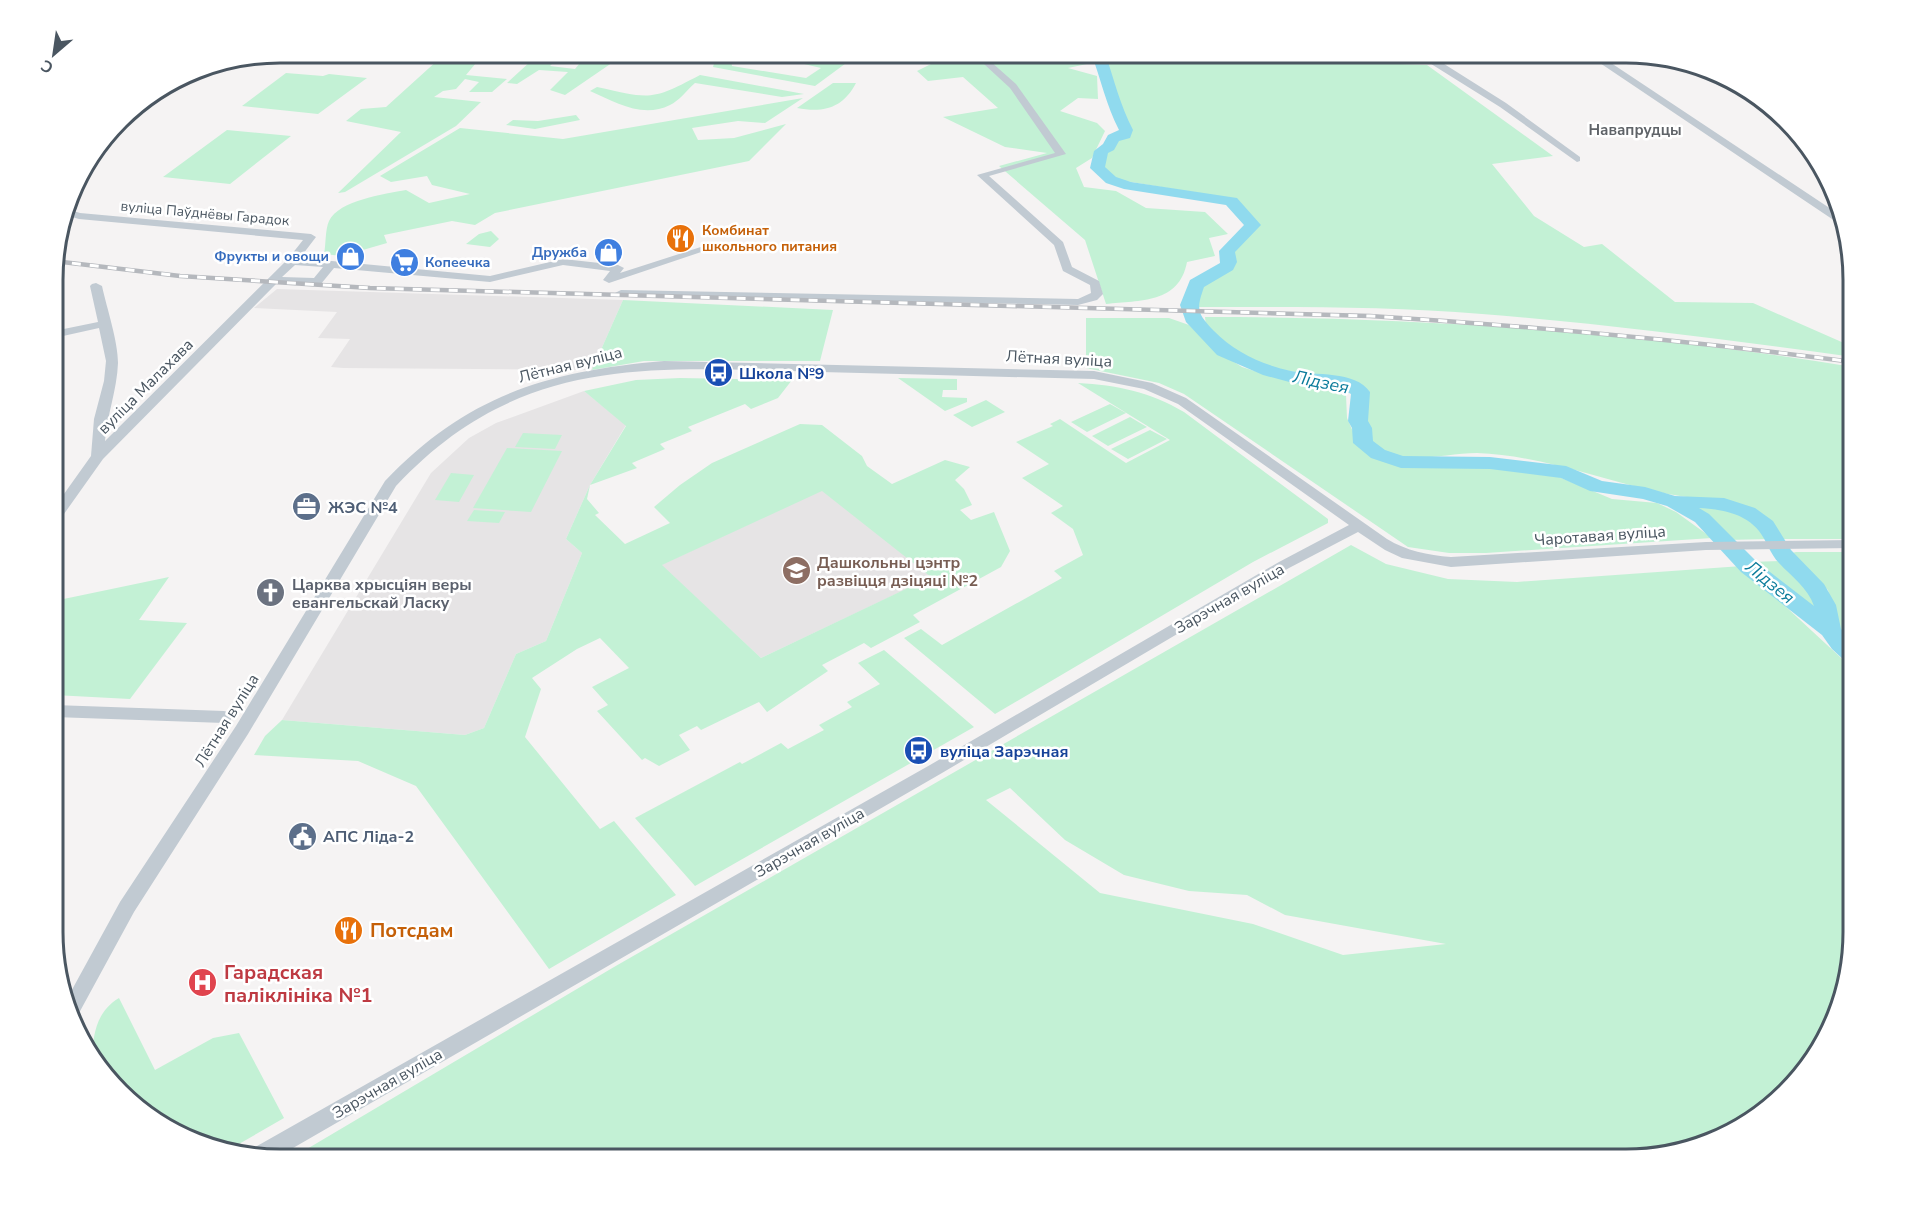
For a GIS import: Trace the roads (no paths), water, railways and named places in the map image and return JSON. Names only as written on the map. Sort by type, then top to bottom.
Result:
[{"type":"street","points":[[621,293],[1078,302],[1093,298],[1097,294],[1095,283],[1067,269],[1059,244],[982,174],[1061,154],[1020,93],[991,63]]},
{"type":"street","points":[[1436,63],[1503,105],[1577,159]]},
{"type":"street","points":[[1607,63],[1833,215]]},
{"type":"street","name":"вуліца Паўднёвы Гарадок","points":[[73,214],[311,237],[271,283]]},
{"type":"street","points":[[292,261],[490,279],[563,262],[618,268],[609,280],[711,247]]},
{"type":"street","points":[[271,283],[317,282],[331,265]]},
{"type":"street","name":"вуліца Малахава","points":[[63,505],[98,456],[271,283]]},
{"type":"street","points":[[96,285],[112,361],[110,381],[100,419],[98,456]]},
{"type":"street","points":[[63,333],[103,324]]},
{"type":"street","name":"Лётная вуліца","points":[[75,1002],[132,899],[237,738],[390,484],[410,460],[453,425],[522,393],[613,370],[664,365],[1107,377],[1148,386],[1182,401],[1358,526]]},
{"type":"street","name":"Чаротавая вуліца","points":[[1358,526],[1405,555],[1451,562],[1706,546],[1843,543]]},
{"type":"street","name":"Зарэчная вуліца","points":[[270,1149],[956,758],[1284,565],[1358,526]]},
{"type":"street","points":[[63,711],[224,717]]},
{"type":"waterway","name":"Лідзея","points":[[1102,63],[1111,89],[1114,107],[1126,130],[1125,135],[1113,138],[1109,147],[1101,151],[1097,168],[1111,180],[1129,186],[1231,201],[1253,225],[1227,251],[1229,262],[1227,266],[1196,284],[1189,305],[1192,318],[1223,351],[1270,371],[1293,377],[1344,383],[1361,392],[1358,421],[1362,428],[1363,443],[1378,454],[1401,462],[1490,463],[1566,472],[1597,487],[1645,493],[1674,502],[1702,518],[1749,567],[1830,630]]},
{"type":"waterway","points":[[1675,502],[1710,502],[1736,508],[1758,519],[1769,530],[1783,554],[1817,589],[1825,605],[1830,630]]},
{"type":"waterway","name":"Лідзея","points":[[1830,630],[1843,647]]},
{"type":"railway","points":[[64,262],[180,276],[370,288],[1370,316],[1612,335],[1843,361]]},
{"type":"place","name":"Комбинат школьного питания","points":[[681,238]]},
{"type":"place","name":"Дружба","points":[[608,252]]},
{"type":"place","name":"Фрукты и овощи","points":[[350,256]]},
{"type":"place","name":"Копеечка","points":[[404,262]]},
{"type":"place","name":"Школа №9","points":[[718,373]]},
{"type":"place","name":"ЖЭС №4","points":[[307,507]]},
{"type":"place","name":"Дашкольны цэнтр развіцця дзіцяці №2","points":[[796,571]]},
{"type":"place","name":"Царква хрысціян веры евангельскай Ласку","points":[[271,593]]},
{"type":"place","name":"вуліца Зарэчная","points":[[919,751]]},
{"type":"place","name":"АПС Ліда-2","points":[[302,836]]},
{"type":"place","name":"Потсдам","points":[[349,930]]},
{"type":"place","name":"Гарадская паліклініка №1","points":[[203,983]]},
{"type":"district","name":"Навапрудцы","points":[[1635,130]]}]
